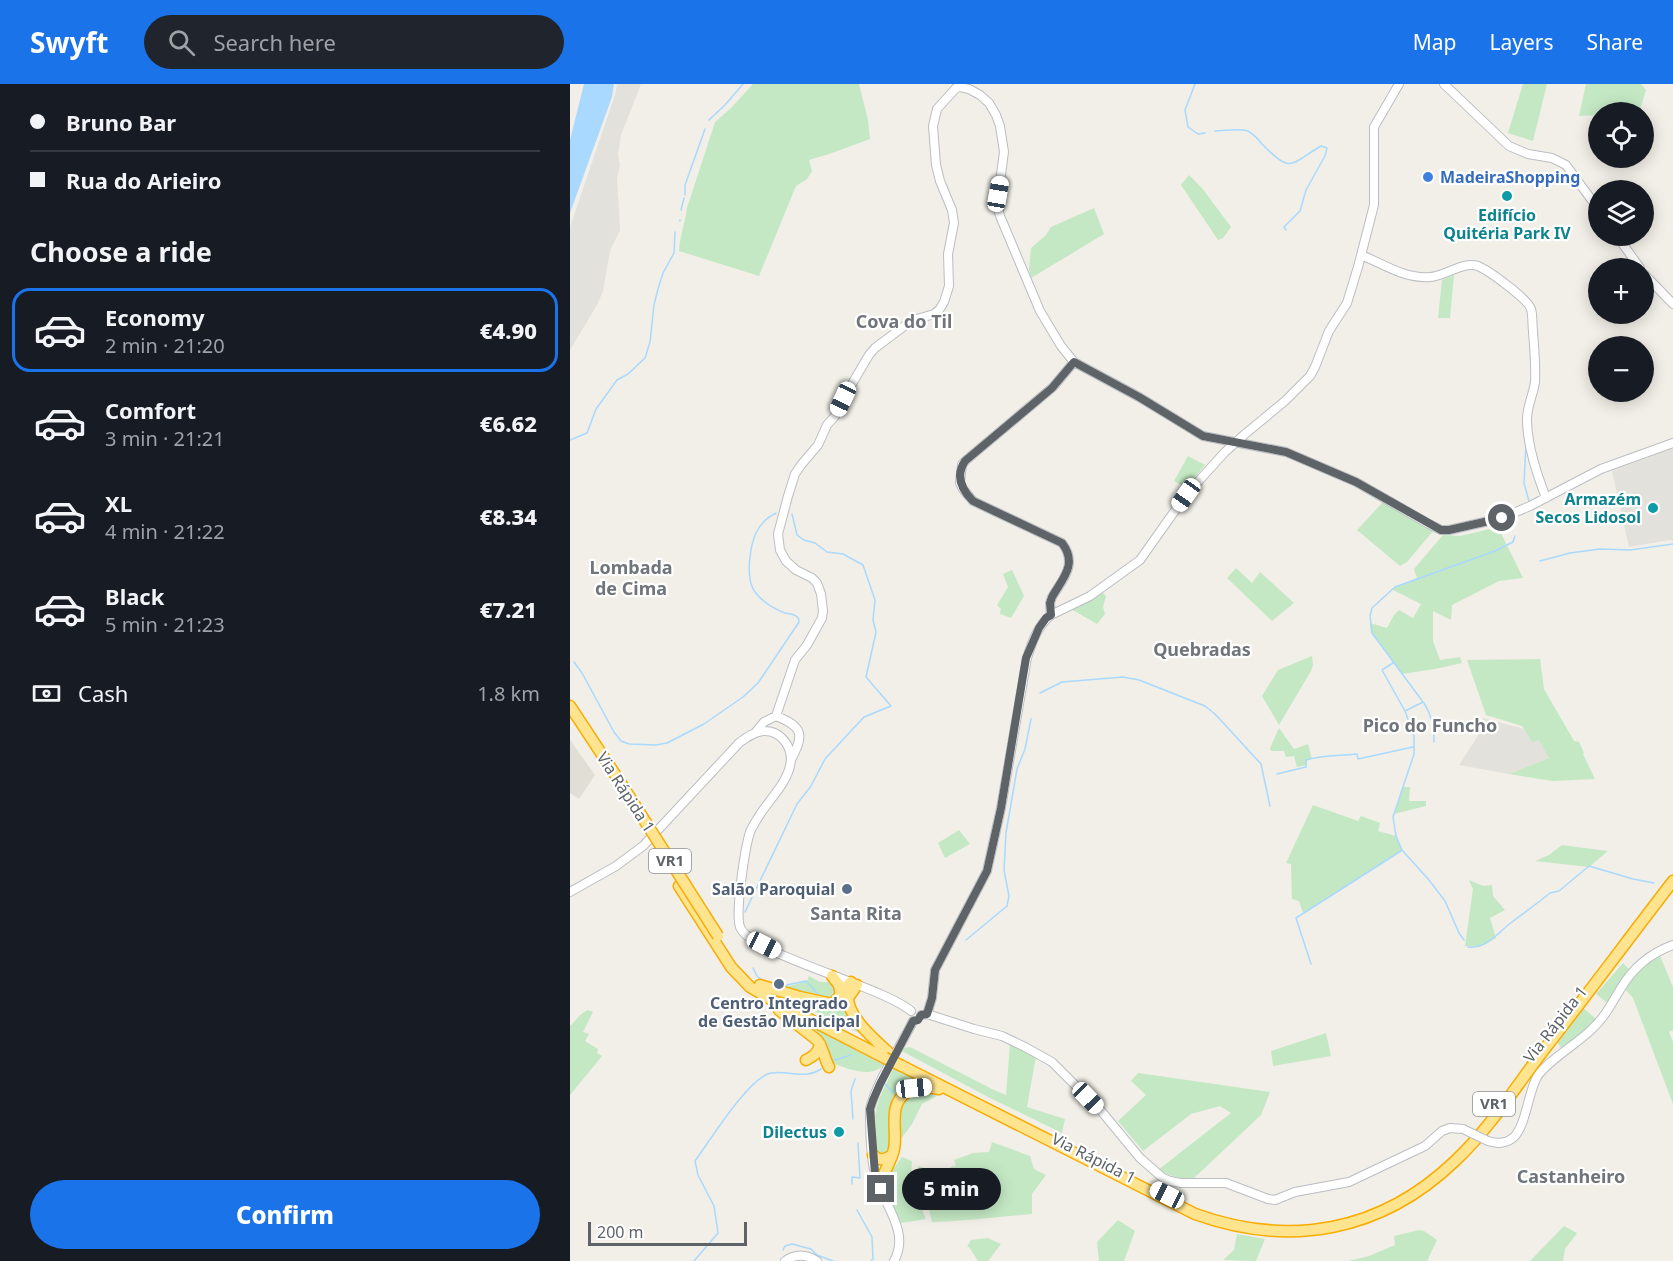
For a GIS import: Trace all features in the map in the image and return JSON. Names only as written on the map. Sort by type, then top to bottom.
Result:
[{"type":"highway","name":"Via Rápida 1","points":[[570,706],[716,938],[758,988],[903,1064],[1167,1195],[1226,1221]]},
{"type":"highway","name":"Via Rápida 1","points":[[570,718],[619,787]]},
{"type":"highway","name":"Via Rápida 1","points":[[1242,1224],[1289,1225],[1338,1219],[1389,1201],[1432,1173],[1476,1128],[1673,871]]},
{"type":"highway","name":"Via Rápida 1","points":[[903,1064],[953,1093],[1195,1214],[1266,1231],[1314,1230],[1350,1223],[1403,1201],[1421,1190],[1456,1160],[1482,1131],[1673,882]]},
{"type":"highway","points":[[832,976],[839,985],[841,995]]},
{"type":"highway","points":[[758,988],[827,1003],[834,1002],[845,987],[854,984]]},
{"type":"highway","points":[[854,984],[848,998],[849,1008],[886,1055]]},
{"type":"highway","points":[[758,988],[770,1004],[817,1040],[828,1066]]},
{"type":"highway","points":[[806,1060],[818,1051],[820,1044]]},
{"type":"highway","points":[[881,1189],[882,1178],[894,1149],[896,1105],[899,1098],[914,1088],[926,1087],[953,1093]]},
{"type":"highway","points":[[873,1155],[881,1160],[892,1155]]},
{"type":"street","points":[[894,1261],[899,1247],[899,1234],[875,1174],[870,1117],[873,1100],[913,1021],[918,1020],[924,1014],[932,998],[935,970],[987,871],[1001,808],[1026,658],[1046,618],[1104,588],[1140,560],[1186,495],[1225,452],[1285,401],[1310,376],[1329,331],[1347,303],[1356,274],[1374,205],[1374,128],[1399,84]]},
{"type":"street","points":[[1444,84],[1509,146],[1528,154],[1552,158],[1566,165],[1588,195]]},
{"type":"street","points":[[770,732],[795,660],[822,618],[823,611],[817,583],[796,570],[786,561],[780,550],[778,534],[788,496],[795,474],[818,445],[827,425],[835,416],[869,355],[908,324],[934,314],[944,302],[949,286],[948,254],[954,223],[952,210],[936,165],[933,126],[937,109],[950,93],[960,87],[980,95],[989,103],[996,115],[1004,152],[997,204],[1000,216],[1040,311],[1061,346],[1074,362],[1139,397],[1203,436],[1286,452],[1343,476],[1441,530],[1502,518],[1601,469],[1673,443]]},
{"type":"street","points":[[1366,236],[1371,252],[1378,261]]},
{"type":"street","points":[[1361,255],[1378,261],[1396,272],[1423,277],[1440,275],[1468,265],[1480,266],[1524,298],[1531,307],[1535,384],[1527,420],[1528,435],[1546,498]]},
{"type":"street","points":[[1356,274],[1365,263],[1378,261]]},
{"type":"street","points":[[1654,284],[1673,304]]},
{"type":"street","points":[[1051,615],[1052,597],[1069,568],[1068,550],[1062,543],[973,501],[963,489],[960,478],[965,461],[1052,388],[1074,362]]},
{"type":"street","points":[[570,892],[616,866],[643,846],[739,743],[754,733],[764,722],[773,718],[795,725],[800,734],[799,742],[785,778],[751,831],[742,884],[739,923],[743,932],[752,940],[903,1005],[910,1011]]},
{"type":"street","points":[[754,733],[770,732],[784,740],[791,760]]},
{"type":"street","points":[[910,1011],[916,1009],[924,1014],[1002,1036],[1052,1062],[1102,1112],[1140,1158],[1163,1178],[1181,1183],[1226,1183],[1272,1200],[1295,1192],[1349,1182],[1425,1146],[1442,1131],[1450,1128],[1463,1130],[1488,1141],[1502,1143],[1510,1140],[1520,1126],[1533,1085],[1542,1070],[1600,1022],[1632,972],[1658,951],[1673,945]]},
{"type":"street","points":[[910,1011],[909,1016],[913,1021]]},
{"type":"street","points":[[784,1261],[801,1255],[817,1261]]},
{"type":"shaded area","points":[[617,84],[641,84],[621,135],[618,155],[620,230],[610,251],[603,291],[570,350],[570,227]]},
{"type":"shaded area","points":[[1673,448],[1673,541],[1629,547],[1612,471]]},
{"type":"shaded area","points":[[1483,718],[1524,729],[1532,742],[1539,739],[1549,758],[1509,774],[1459,765],[1481,731]]},
{"type":"shaded area","points":[[570,740],[595,775],[579,799],[570,793]]},
{"type":"green space","points":[[753,84],[859,84],[870,139],[809,160],[812,171],[807,179],[796,186],[759,276],[679,251],[687,208],[715,122]]},
{"type":"green space","points":[[1523,84],[1547,84],[1533,141],[1508,133]]},
{"type":"green space","points":[[1586,84],[1641,84],[1646,90],[1642,102],[1588,102],[1588,116],[1579,116]]},
{"type":"green space","points":[[1189,175],[1202,188],[1231,227],[1223,238],[1218,240],[1181,185]]},
{"type":"green space","points":[[1094,208],[1104,234],[1031,278],[1029,269],[1031,248],[1046,235],[1051,227]]},
{"type":"green space","points":[[1454,275],[1450,318],[1438,318],[1442,280]]},
{"type":"green space","points":[[1188,456],[1205,465],[1186,488],[1174,481]]},
{"type":"green space","points":[[1384,501],[1434,530],[1407,562],[1400,566],[1357,530]]},
{"type":"green space","points":[[1498,527],[1523,578],[1499,581],[1452,605],[1451,620],[1433,611],[1433,641],[1440,660],[1460,657],[1462,663],[1402,674],[1371,633],[1370,623],[1387,628],[1399,610],[1413,618],[1421,604],[1391,589],[1417,578],[1414,569],[1443,535],[1460,536]]},
{"type":"green space","points":[[1236,568],[1252,583],[1260,572],[1294,603],[1272,621],[1227,578]]},
{"type":"green space","points":[[1012,570],[1024,596],[1011,618],[1000,614],[1001,609],[997,605],[1008,587],[1003,574]]},
{"type":"green space","points":[[1103,593],[1106,596],[1103,607],[1105,614],[1097,624],[1071,609]]},
{"type":"green space","points":[[1312,656],[1311,671],[1279,725],[1262,696],[1278,670]]},
{"type":"green space","points":[[1540,659],[1544,689],[1574,741],[1579,742],[1595,779],[1553,781],[1509,774],[1549,758],[1539,740],[1532,742],[1522,726],[1486,715],[1467,660]]},
{"type":"green space","points":[[1279,728],[1294,749],[1308,744],[1312,759],[1307,760],[1307,765],[1297,767],[1294,756],[1286,757],[1284,751],[1271,751],[1270,748]]},
{"type":"green space","points":[[1403,787],[1410,787],[1409,801],[1426,801],[1426,806],[1394,814]]},
{"type":"green space","points":[[1313,805],[1358,821],[1361,816],[1380,823],[1378,831],[1396,836],[1402,850],[1303,913],[1299,901],[1292,899],[1291,864],[1286,863]]},
{"type":"green space","points":[[959,830],[970,844],[945,858],[938,843]]},
{"type":"green space","points":[[1562,845],[1608,851],[1589,867],[1535,861],[1549,855]]},
{"type":"green space","points":[[1469,880],[1483,886],[1492,885],[1493,896],[1505,910],[1490,918],[1496,938],[1479,947],[1465,946],[1473,889]]},
{"type":"green space","points":[[1658,951],[1673,987],[1673,1030],[1669,1032],[1673,1042],[1673,1104],[1633,998],[1622,986],[1611,1006],[1596,994],[1623,963],[1632,972]]},
{"type":"green space","points":[[809,976],[820,982],[832,982],[838,995],[829,999],[775,987],[786,987],[807,981]]},
{"type":"green space","points":[[849,991],[865,1036],[792,1000],[838,1004],[843,1001]]},
{"type":"green space","points":[[782,1008],[885,1064],[879,1069],[865,1072],[829,1062],[826,1054]]},
{"type":"green space","points":[[1583,1008],[1600,1022],[1564,1052],[1557,1042]]},
{"type":"green space","points":[[588,1010],[593,1012],[583,1032],[589,1034],[585,1041],[598,1049],[597,1053],[602,1056],[570,1095],[570,1026]]},
{"type":"green space","points":[[1326,1033],[1331,1056],[1273,1066],[1271,1051]]},
{"type":"green space","points":[[1010,1044],[1036,1056],[1027,1107],[1065,1119],[1062,1133],[902,1051],[910,1047],[1006,1095]]},
{"type":"green space","points":[[894,1067],[921,1081],[904,1088],[895,1098],[892,1145],[885,1152],[879,1153],[876,1148],[875,1116],[879,1099]]},
{"type":"green space","points":[[1138,1073],[1270,1092],[1261,1115],[1193,1179],[1184,1178],[1158,1170],[1231,1113],[1220,1106],[1191,1114],[1143,1151],[1118,1121],[1146,1095],[1131,1081]]},
{"type":"green space","points":[[920,1089],[941,1094],[922,1104],[912,1124],[900,1140],[900,1107],[905,1098]]},
{"type":"green space","points":[[992,1142],[1030,1156],[1034,1169],[1046,1175],[1032,1194],[1032,1214],[932,1222],[918,1166],[951,1178],[950,1167],[956,1166],[954,1160],[973,1153],[989,1152]]},
{"type":"green space","points":[[902,1157],[912,1161],[913,1184],[926,1219],[901,1223],[883,1186],[891,1166],[894,1168]]},
{"type":"green space","points":[[1118,1220],[1135,1231],[1124,1261],[1099,1261],[1097,1242]]},
{"type":"green space","points":[[1564,1226],[1577,1233],[1565,1249],[1563,1261],[1530,1261]]},
{"type":"green space","points":[[1419,1230],[1437,1240],[1427,1261],[1348,1261],[1369,1256],[1395,1245],[1394,1236]]},
{"type":"green space","points":[[1237,1234],[1265,1239],[1256,1261],[1223,1260],[1234,1250]]},
{"type":"green space","points":[[988,1238],[1001,1244],[988,1261],[978,1261],[967,1247],[971,1240]]},
{"type":"water","points":[[584,84],[614,84],[612,97],[570,213],[570,140]]},
{"type":"waterway","points":[[709,120],[743,84]]},
{"type":"waterway","points":[[1195,84],[1185,110],[1188,127],[1198,134],[1205,133]]},
{"type":"waterway","points":[[685,195],[685,185],[705,129]]},
{"type":"waterway","points":[[1215,131],[1248,131],[1285,163],[1296,162],[1321,146],[1327,148],[1306,190],[1300,211],[1284,227],[1286,230]]},
{"type":"waterway","points":[[681,210],[684,198]]},
{"type":"waterway","points":[[570,440],[587,433],[596,409],[617,380],[628,374],[645,358],[650,342],[658,289],[663,273],[674,253],[675,232]]},
{"type":"waterway","points":[[1526,444],[1524,483],[1529,501]]},
{"type":"waterway","points":[[574,662],[614,732],[621,741],[629,744],[667,743],[704,724],[743,697],[758,683],[799,622],[796,616],[785,613],[761,599],[755,592],[750,579],[750,554],[756,533],[764,521],[776,513]]},
{"type":"waterway","points":[[745,912],[797,804],[811,786],[825,759],[864,717],[891,706],[866,677],[876,632],[873,620],[875,600],[863,565],[843,554],[827,552],[815,543],[797,535],[792,514]]},
{"type":"waterway","points":[[1405,711],[1423,702],[1372,633],[1370,616],[1372,608],[1395,587],[1495,551],[1513,542],[1515,536]]},
{"type":"waterway","points":[[1540,561],[1570,553],[1600,549],[1630,550],[1673,544]]},
{"type":"waterway","points":[[1393,663],[1382,670],[1405,711],[1414,736],[1414,754],[1393,817],[1396,836],[1402,850],[1445,901],[1464,940]]},
{"type":"waterway","points":[[1040,693],[1062,682],[1123,677],[1139,680],[1205,706],[1261,764],[1270,806]]},
{"type":"waterway","points":[[1424,703],[1432,722],[1434,742]]},
{"type":"waterway","points":[[966,940],[1007,906],[1009,896],[1004,870],[1006,833],[1017,769],[1025,749],[1031,719]]},
{"type":"waterway","points":[[1277,774],[1306,767],[1306,760],[1312,758],[1357,754],[1358,759],[1413,747]]},
{"type":"waterway","points":[[1311,964],[1296,918],[1401,851]]},
{"type":"waterway","points":[[1468,947],[1487,943],[1550,893],[1559,891],[1589,866],[1654,883]]},
{"type":"waterway","points":[[753,968],[763,981]]},
{"type":"waterway","points":[[782,986],[806,981],[818,994]]},
{"type":"waterway","points":[[832,1061],[851,1055]]},
{"type":"waterway","points":[[694,1261],[718,1233],[714,1206],[698,1175],[695,1161],[741,1098],[762,1077],[778,1072],[809,1074],[821,1069]]},
{"type":"waterway","points":[[853,1119],[851,1091],[855,1079]]},
{"type":"waterway","points":[[885,1084],[893,1092]]},
{"type":"waterway","points":[[852,1184],[852,1177],[860,1178],[858,1143]]},
{"type":"waterway","points":[[857,1210],[872,1237],[873,1259],[871,1261]]},
{"type":"waterway","points":[[783,1250],[785,1246],[792,1244],[811,1249],[817,1255],[833,1261]]},
{"type":"place","name":"MadeiraShopping","points":[[1428,177]]},
{"type":"place","name":"Edifício Quitéria Park IV","points":[[1507,196]]},
{"type":"place","name":"Armazém Secos Lidosol","points":[[1653,508]]},
{"type":"place","name":"Salão Paroquial","points":[[847,889]]},
{"type":"place","name":"Centro Integrado de Gestão Municipal","points":[[779,984]]},
{"type":"place","name":"Dilectus","points":[[839,1132]]},
{"type":"district","name":"Cova do Til","points":[[904,322]]},
{"type":"district","name":"Lombada de Cima","points":[[631,578]]},
{"type":"district","name":"Quebradas","points":[[1202,650]]},
{"type":"district","name":"Pico do Funcho","points":[[1430,726]]},
{"type":"district","name":"Santa Rita","points":[[856,914]]},
{"type":"district","name":"Castanheiro","points":[[1571,1177]]},
{"type":"route","points":[[881,1189],[875,1174],[870,1109],[880,1084],[913,1021],[917,1021],[929,1010],[935,970],[987,871],[1001,808],[1026,658],[1039,628],[1051,615],[1052,597],[1069,568],[1068,550],[1062,543],[973,501],[968,496],[960,483],[962,465],[965,461],[1052,388],[1074,362],[1169,414],[1203,436],[1286,452],[1356,482],[1441,530],[1491,522],[1502,518]]}]
